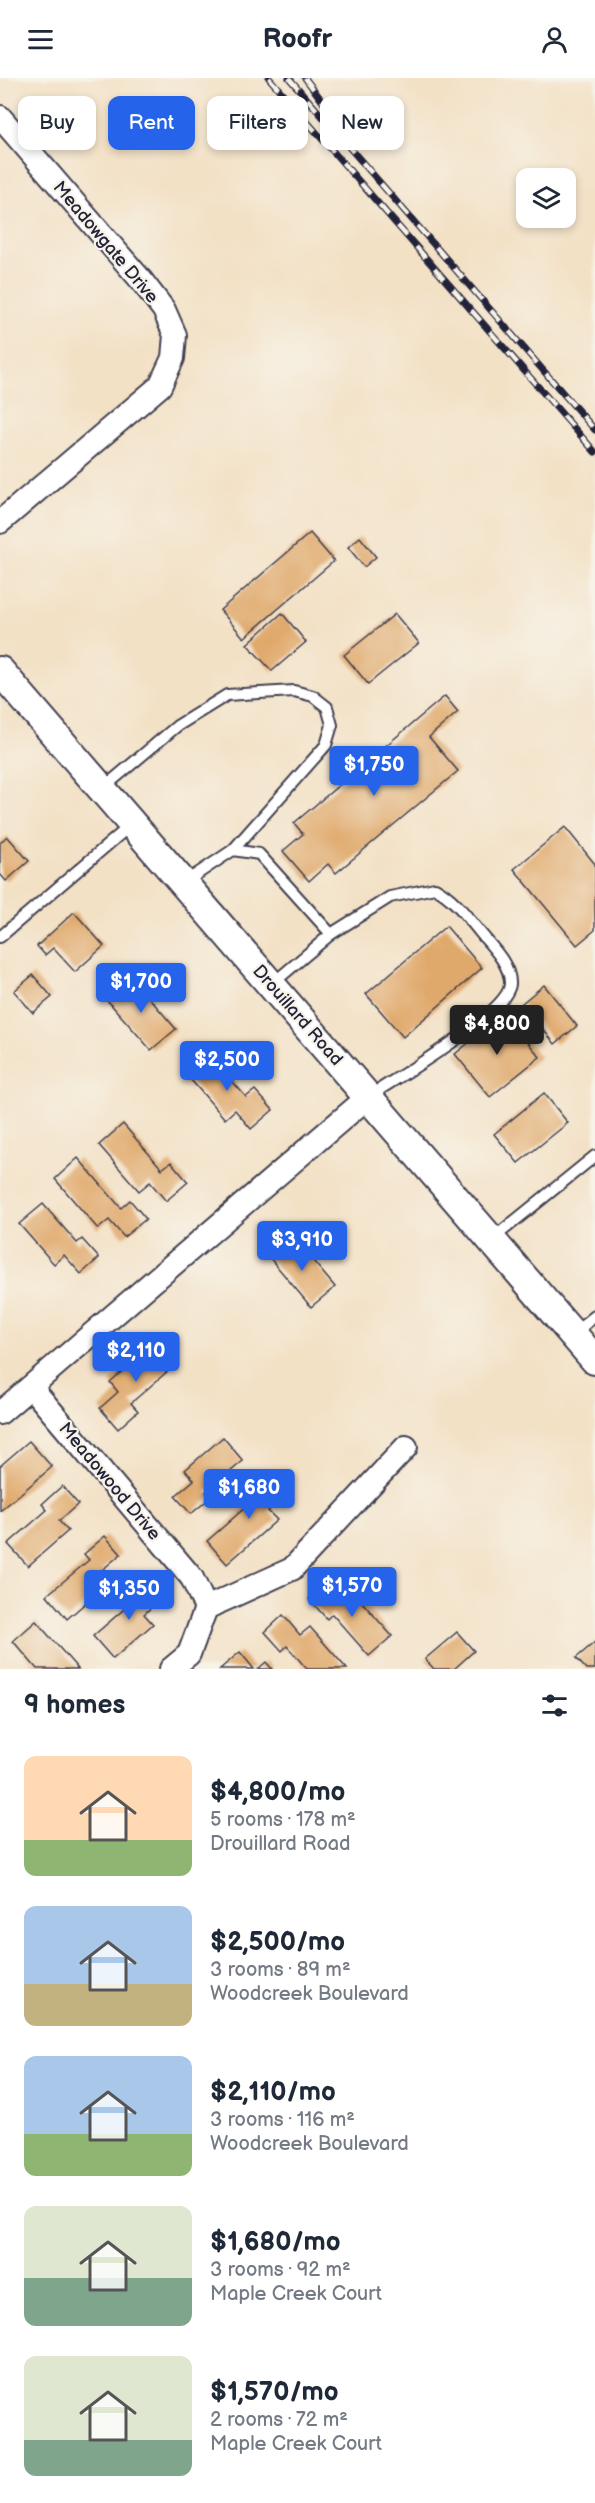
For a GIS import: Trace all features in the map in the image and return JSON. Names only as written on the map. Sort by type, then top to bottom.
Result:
[{"type":"street","name":"Meadowgate Drive","points":[[0,117],[141,280],[164,310],[175,335],[173,358],[160,386],[0,522]]},
{"type":"street","name":"Drouillard Road","points":[[0,671],[595,1360]]},
{"type":"street","points":[[0,1413],[368,1096]]},
{"type":"street","name":"Meadowood Drive","points":[[31,1387],[192,1578],[206,1608]]},
{"type":"street","points":[[171,1669],[189,1654],[206,1608],[292,1569],[406,1447]]},
{"type":"lane","points":[[102,789],[177,726],[227,695],[294,691],[314,696],[327,707],[332,725],[326,745],[233,849],[184,883]]},
{"type":"lane","points":[[0,937],[132,824]]},
{"type":"lane","points":[[233,849],[259,854],[331,934]]},
{"type":"lane","points":[[272,984],[331,934],[390,897],[435,888],[449,896],[508,969],[511,984],[508,993],[499,1006],[446,1046],[368,1096]]},
{"type":"lane","points":[[491,1240],[595,1156]]},
{"type":"lane","points":[[572,1334],[595,1316]]},
{"type":"building","points":[[310,533],[334,561],[244,638],[220,610]]},
{"type":"building","points":[[360,537],[376,557],[364,567],[348,547]]},
{"type":"building","points":[[282,613],[306,642],[272,671],[247,644]]},
{"type":"building","points":[[395,614],[419,643],[368,684],[344,655]]},
{"type":"building","points":[[445,696],[458,712],[429,737],[458,771],[336,873],[328,864],[309,881],[283,851],[303,834],[294,823]]},
{"type":"building","points":[[565,827],[595,864],[595,930],[577,945],[514,869]]},
{"type":"building","points":[[7,836],[29,861],[6,881],[0,874],[0,843]]},
{"type":"building","points":[[74,912],[104,946],[75,972],[53,948],[45,955],[37,946]]},
{"type":"building","points":[[446,926],[482,968],[403,1037],[366,994]]},
{"type":"building","points":[[33,975],[52,997],[33,1013],[14,991]]},
{"type":"building","points":[[132,978],[176,1029],[151,1050],[107,1000]]},
{"type":"building","points":[[544,985],[577,1026],[555,1044],[522,1003]]},
{"type":"building","points":[[504,1014],[540,1057],[490,1097],[455,1054]]},
{"type":"building","points":[[207,1052],[246,1097],[255,1090],[273,1110],[251,1129],[235,1110],[225,1119],[184,1072]]},
{"type":"building","points":[[544,1093],[568,1123],[518,1163],[494,1134]]},
{"type":"building","points":[[123,1124],[162,1169],[171,1162],[188,1182],[166,1201],[150,1182],[139,1191],[99,1145]]},
{"type":"building","points":[[78,1158],[121,1208],[130,1200],[146,1219],[124,1237],[109,1220],[98,1229],[55,1179]]},
{"type":"building","points":[[43,1204],[77,1243],[82,1239],[99,1258],[81,1274],[64,1255],[54,1264],[19,1224]]},
{"type":"building","points":[[293,1237],[335,1287],[311,1307],[269,1257]]},
{"type":"building","points":[[157,1341],[176,1364],[131,1403],[138,1411],[118,1429],[100,1408],[118,1392],[110,1382]]},
{"type":"building","points":[[223,1437],[243,1461],[206,1492],[211,1497],[191,1514],[175,1496],[194,1480],[185,1470]]},
{"type":"building","points":[[29,1441],[52,1467],[0,1511],[0,1466]]},
{"type":"building","points":[[268,1473],[287,1494],[268,1511],[277,1520],[227,1564],[207,1541],[255,1499],[248,1490]]},
{"type":"building","points":[[62,1486],[78,1504],[59,1521],[68,1531],[28,1566],[8,1544],[47,1510],[42,1504]]},
{"type":"building","points":[[105,1536],[121,1554],[102,1570],[111,1581],[67,1619],[47,1595],[89,1560],[84,1554]]},
{"type":"building","points":[[148,1579],[163,1597],[144,1614],[153,1624],[113,1659],[93,1636],[131,1603],[127,1597]]},
{"type":"building","points":[[327,1583],[344,1602],[354,1593],[392,1636],[369,1656],[332,1614],[327,1619],[309,1599]]},
{"type":"building","points":[[283,1615],[300,1635],[310,1627],[347,1669],[307,1669],[287,1646],[282,1651],[265,1632]]},
{"type":"building","points":[[36,1621],[78,1669],[37,1669],[13,1641]]},
{"type":"building","points":[[457,1632],[474,1651],[454,1669],[434,1669],[425,1659]]},
{"type":"building","points":[[595,1642],[595,1669],[586,1669],[576,1658]]},
{"type":"building","points":[[240,1652],[254,1669],[220,1669]]},
{"type":"building","points":[[266,1662],[272,1669],[258,1669]]},
{"type":"railway","points":[[269,78],[595,452]]},
{"type":"railway","points":[[289,78],[595,430]]},
{"type":"railway","points":[[305,78],[320,98]]}]
